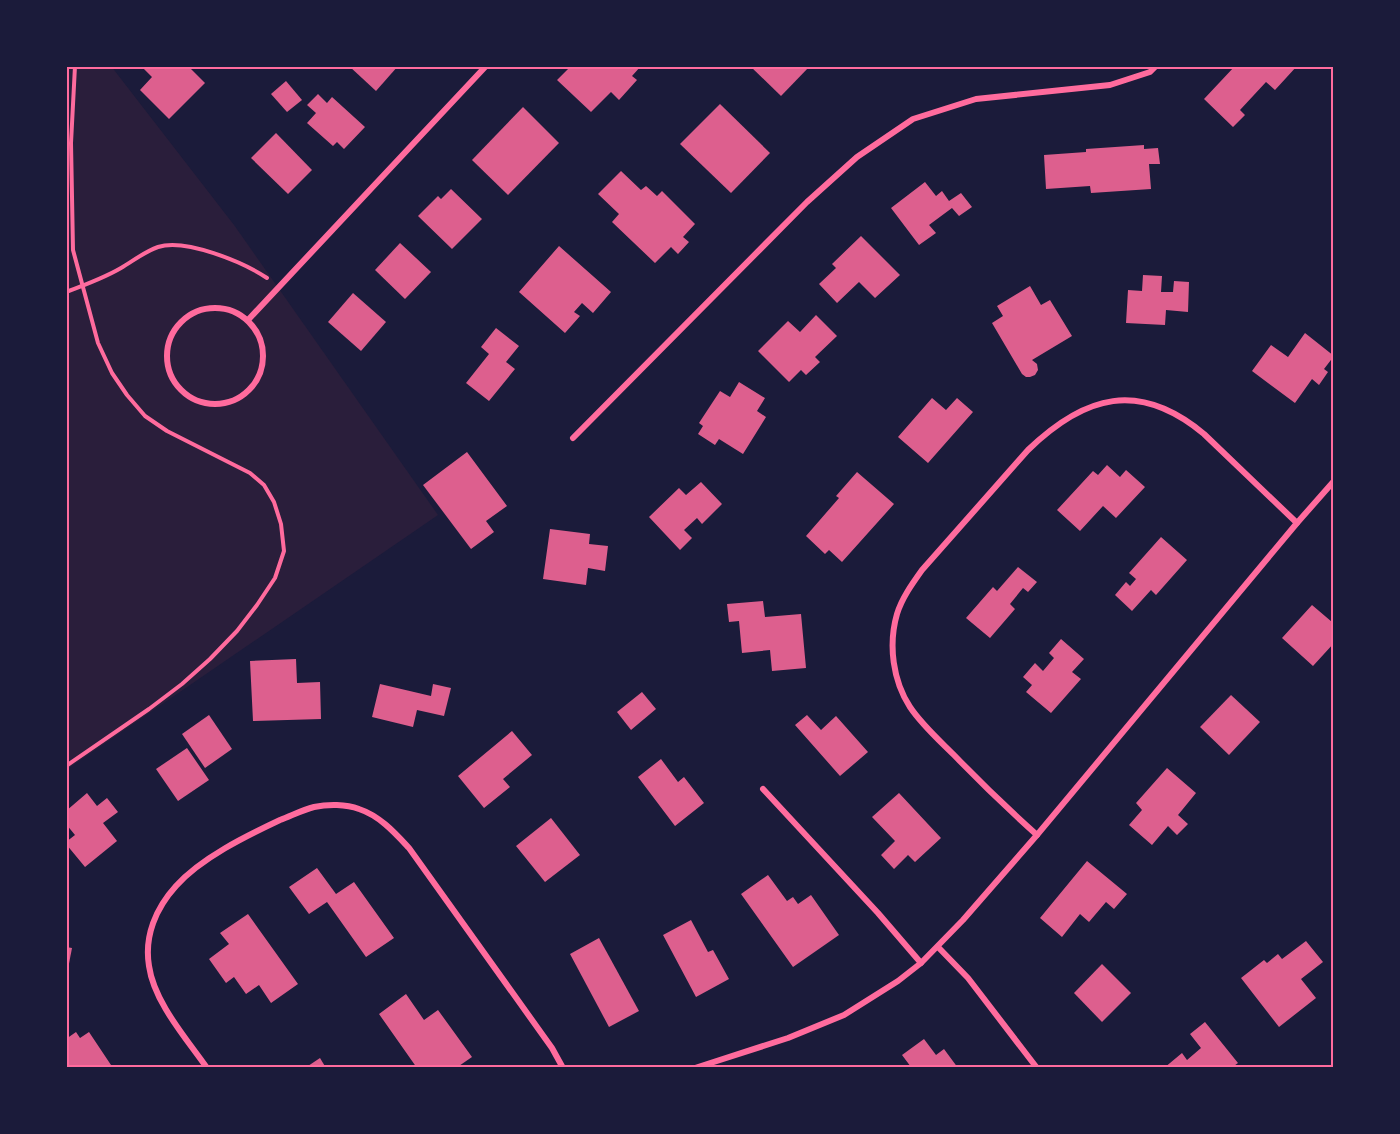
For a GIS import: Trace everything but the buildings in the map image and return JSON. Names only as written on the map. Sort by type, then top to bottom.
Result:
[{"type":"street","points":[[248,320],[486,66]]},
{"type":"street","points":[[573,438],[807,202],[857,157],[914,119],[976,99],[1110,85],[1150,72],[1156,66]]},
{"type":"street","points":[[219,308],[235,312],[248,320],[262,342],[264,359],[261,373],[254,385],[243,396],[217,404],[200,402],[184,393],[172,378],[167,362],[167,347],[172,333],[185,318],[201,309],[219,308]]},
{"type":"street","points":[[1037,835],[925,725],[910,707],[899,684],[893,663],[893,636],[897,614],[907,591],[922,570],[1028,450],[1046,433],[1065,419],[1111,400],[1136,401],[1163,407],[1190,422],[1297,523]]},
{"type":"street","points":[[695,1068],[788,1038],[844,1015],[898,981],[921,963],[963,921],[1037,835],[1334,481]]},
{"type":"street","points":[[763,789],[921,963]]},
{"type":"street","points":[[207,1068],[167,1011],[156,989],[149,967],[147,945],[152,925],[161,906],[176,886],[196,868],[222,850],[292,815],[313,807],[337,805],[359,808],[377,818],[409,848],[552,1048],[563,1068]]},
{"type":"street","points":[[938,947],[973,984],[1037,1068]]},
{"type":"path","points":[[66,766],[149,710],[210,659],[237,631],[257,605],[275,578],[284,551],[281,524],[274,502],[264,486],[250,473],[167,431],[145,416],[112,373],[98,343],[73,250],[71,143],[75,66]]},
{"type":"path","points":[[66,292],[104,277],[150,250],[160,246],[175,245],[200,249],[229,258],[258,272],[279,286]]},
{"type":"shaded area","points":[[66,66],[111,66],[234,225],[438,515],[66,770]]}]
